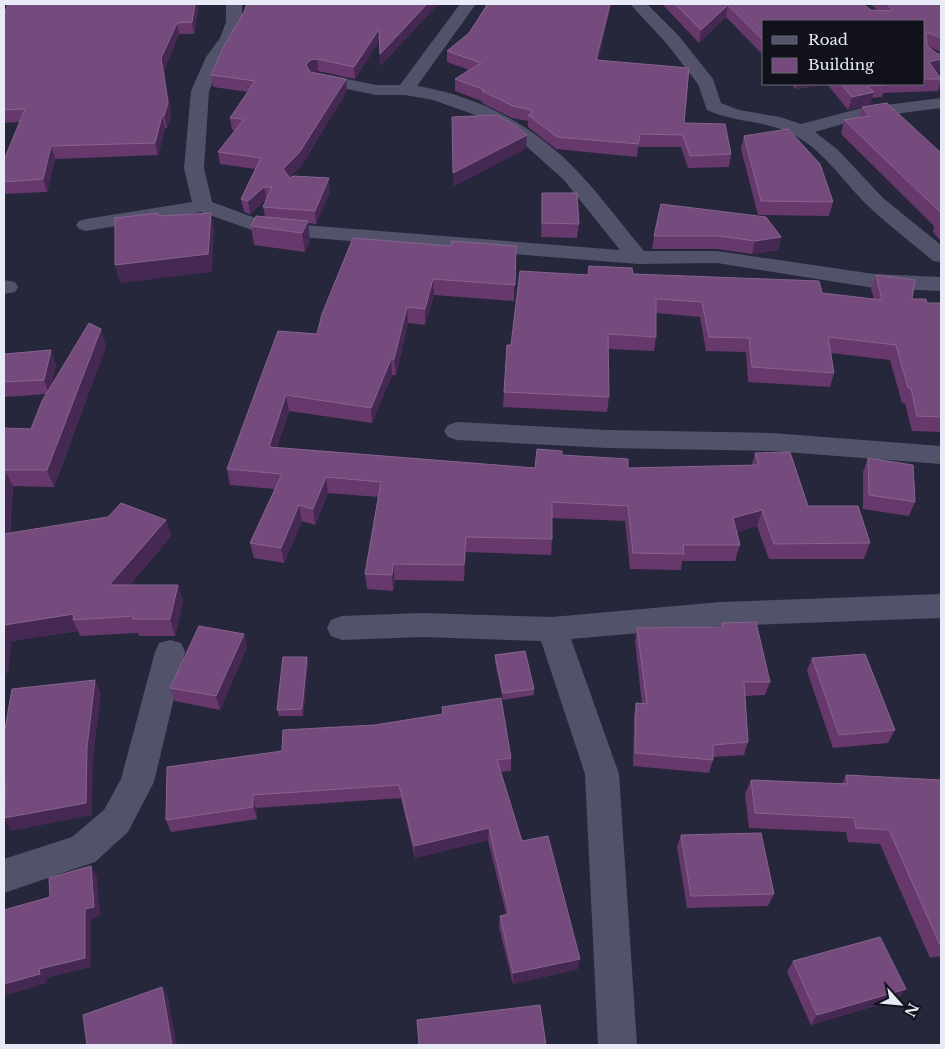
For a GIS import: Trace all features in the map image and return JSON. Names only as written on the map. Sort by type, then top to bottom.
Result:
[{"type":"street","points":[[203,206],[194,168],[200,91],[215,57],[228,38],[234,22],[234,4]]},
{"type":"street","points":[[405,90],[468,4]]},
{"type":"street","points":[[638,4],[673,40],[707,83],[713,106],[736,116],[786,124],[813,138],[876,202],[941,256]]},
{"type":"street","points":[[318,78],[376,90],[405,90],[437,96],[487,113],[524,134],[571,176],[638,258]]},
{"type":"street","points":[[800,130],[862,113],[941,103]]},
{"type":"street","points":[[86,225],[203,206],[263,228],[638,258],[717,257],[874,281],[941,284]]},
{"type":"street","points":[[458,431],[607,439],[772,442],[941,455]]},
{"type":"street","points":[[342,628],[422,625],[552,629],[720,614],[941,606]]},
{"type":"street","points":[[552,629],[602,774],[618,1045]]},
{"type":"street","points":[[4,876],[83,850],[116,821],[137,782],[170,652]]},
{"type":"building","points":[[8,4],[195,4],[192,22],[177,23],[161,58],[168,103],[164,116],[162,116],[155,143],[51,146],[43,179],[4,182],[4,160],[25,109],[4,110],[4,15]]},
{"type":"building","points":[[247,4],[427,4],[380,54],[379,29],[354,67],[317,59],[310,60],[306,65],[310,72],[346,79],[299,153],[283,169],[290,178],[293,176],[329,178],[315,211],[263,207],[272,187],[264,187],[248,201],[241,199],[261,158],[218,152],[244,119],[230,118],[255,81],[211,75],[224,46]]},
{"type":"building","points":[[488,4],[610,4],[596,60],[689,68],[684,123],[725,124],[731,154],[690,156],[683,135],[640,134],[638,144],[557,137],[528,115],[531,115],[531,110],[513,106],[482,91],[485,90],[455,79],[481,63],[447,51],[469,33]]},
{"type":"building","points":[[675,4],[863,4],[871,10],[890,11],[892,9],[886,4],[941,4],[941,38],[926,32],[927,46],[941,54],[941,59],[929,62],[941,79],[925,79],[925,20],[762,20],[762,39],[728,5],[701,30]]},
{"type":"building","points":[[842,85],[885,85],[867,86],[874,92],[852,97]]},
{"type":"building","points":[[887,103],[941,153],[941,213],[844,120],[869,116],[862,107]]},
{"type":"building","points":[[497,115],[527,135],[453,173],[452,117]]},
{"type":"building","points":[[788,129],[820,164],[833,202],[761,201],[744,136]]},
{"type":"building","points":[[542,193],[577,193],[579,224],[542,223]]},
{"type":"building","points":[[661,204],[766,217],[781,237],[755,241],[720,236],[654,236]]},
{"type":"building","points":[[158,213],[159,216],[211,213],[208,254],[115,265],[115,218]]},
{"type":"building","points":[[256,216],[308,221],[302,233],[251,226]]},
{"type":"building","points":[[353,238],[451,246],[452,241],[516,246],[515,285],[433,279],[425,309],[407,307],[394,359],[391,359],[371,408],[286,395],[269,447],[535,468],[537,449],[562,451],[562,455],[628,459],[628,468],[759,465],[755,453],[790,452],[808,506],[858,506],[870,543],[774,544],[762,510],[733,518],[740,545],[683,545],[684,554],[633,553],[628,506],[552,502],[552,539],[466,537],[464,565],[393,564],[392,575],[365,574],[381,482],[326,477],[313,509],[299,505],[281,548],[250,543],[282,474],[227,469],[278,331],[317,334],[322,314]]},
{"type":"building","points":[[589,266],[632,268],[633,274],[819,281],[822,293],[882,300],[876,275],[915,280],[912,299],[926,299],[927,303],[941,303],[941,417],[917,416],[911,388],[908,388],[896,345],[828,337],[834,373],[752,367],[749,338],[709,337],[702,302],[656,299],[656,337],[608,334],[609,397],[504,392],[507,345],[511,345],[520,271],[588,275]]},
{"type":"building","points":[[89,323],[101,329],[47,470],[5,470],[4,490],[4,428],[31,429],[42,401]]},
{"type":"building","points":[[51,350],[44,380],[4,382],[4,354]]},
{"type":"building","points":[[868,458],[913,465],[915,502],[869,495]]},
{"type":"building","points":[[121,503],[166,520],[109,585],[178,585],[170,619],[133,619],[133,616],[73,620],[74,614],[4,625],[4,534],[108,517]]},
{"type":"building","points":[[756,622],[770,682],[744,682],[748,742],[713,745],[713,760],[635,753],[636,703],[647,704],[637,628],[723,627],[722,623]]},
{"type":"building","points":[[199,626],[244,634],[216,696],[170,688]]},
{"type":"building","points":[[525,651],[534,689],[503,693],[495,655]]},
{"type":"building","points":[[865,654],[895,730],[839,735],[812,658]]},
{"type":"building","points":[[283,657],[307,657],[302,709],[277,710]]},
{"type":"building","points":[[95,680],[87,747],[86,803],[4,818],[6,782],[4,783],[4,729],[12,689]]},
{"type":"building","points":[[501,698],[511,758],[497,760],[522,841],[548,836],[580,959],[513,973],[500,916],[509,914],[489,828],[414,846],[399,785],[253,795],[253,807],[166,820],[167,767],[282,751],[283,730],[375,725],[443,714],[442,707]]},
{"type":"building","points":[[846,775],[941,780],[941,945],[889,830],[856,828],[854,818],[755,813],[751,780],[848,784]]},
{"type":"building","points":[[761,833],[774,894],[691,896],[681,835]]},
{"type":"building","points":[[91,866],[94,907],[85,909],[85,958],[39,969],[40,974],[4,984],[4,910],[50,897],[49,878]]},
{"type":"building","points":[[880,937],[906,989],[817,1015],[793,961]]},
{"type":"building","points":[[162,987],[172,1045],[87,1045],[83,1015]]},
{"type":"building","points":[[540,1005],[546,1045],[419,1045],[417,1020]]}]
